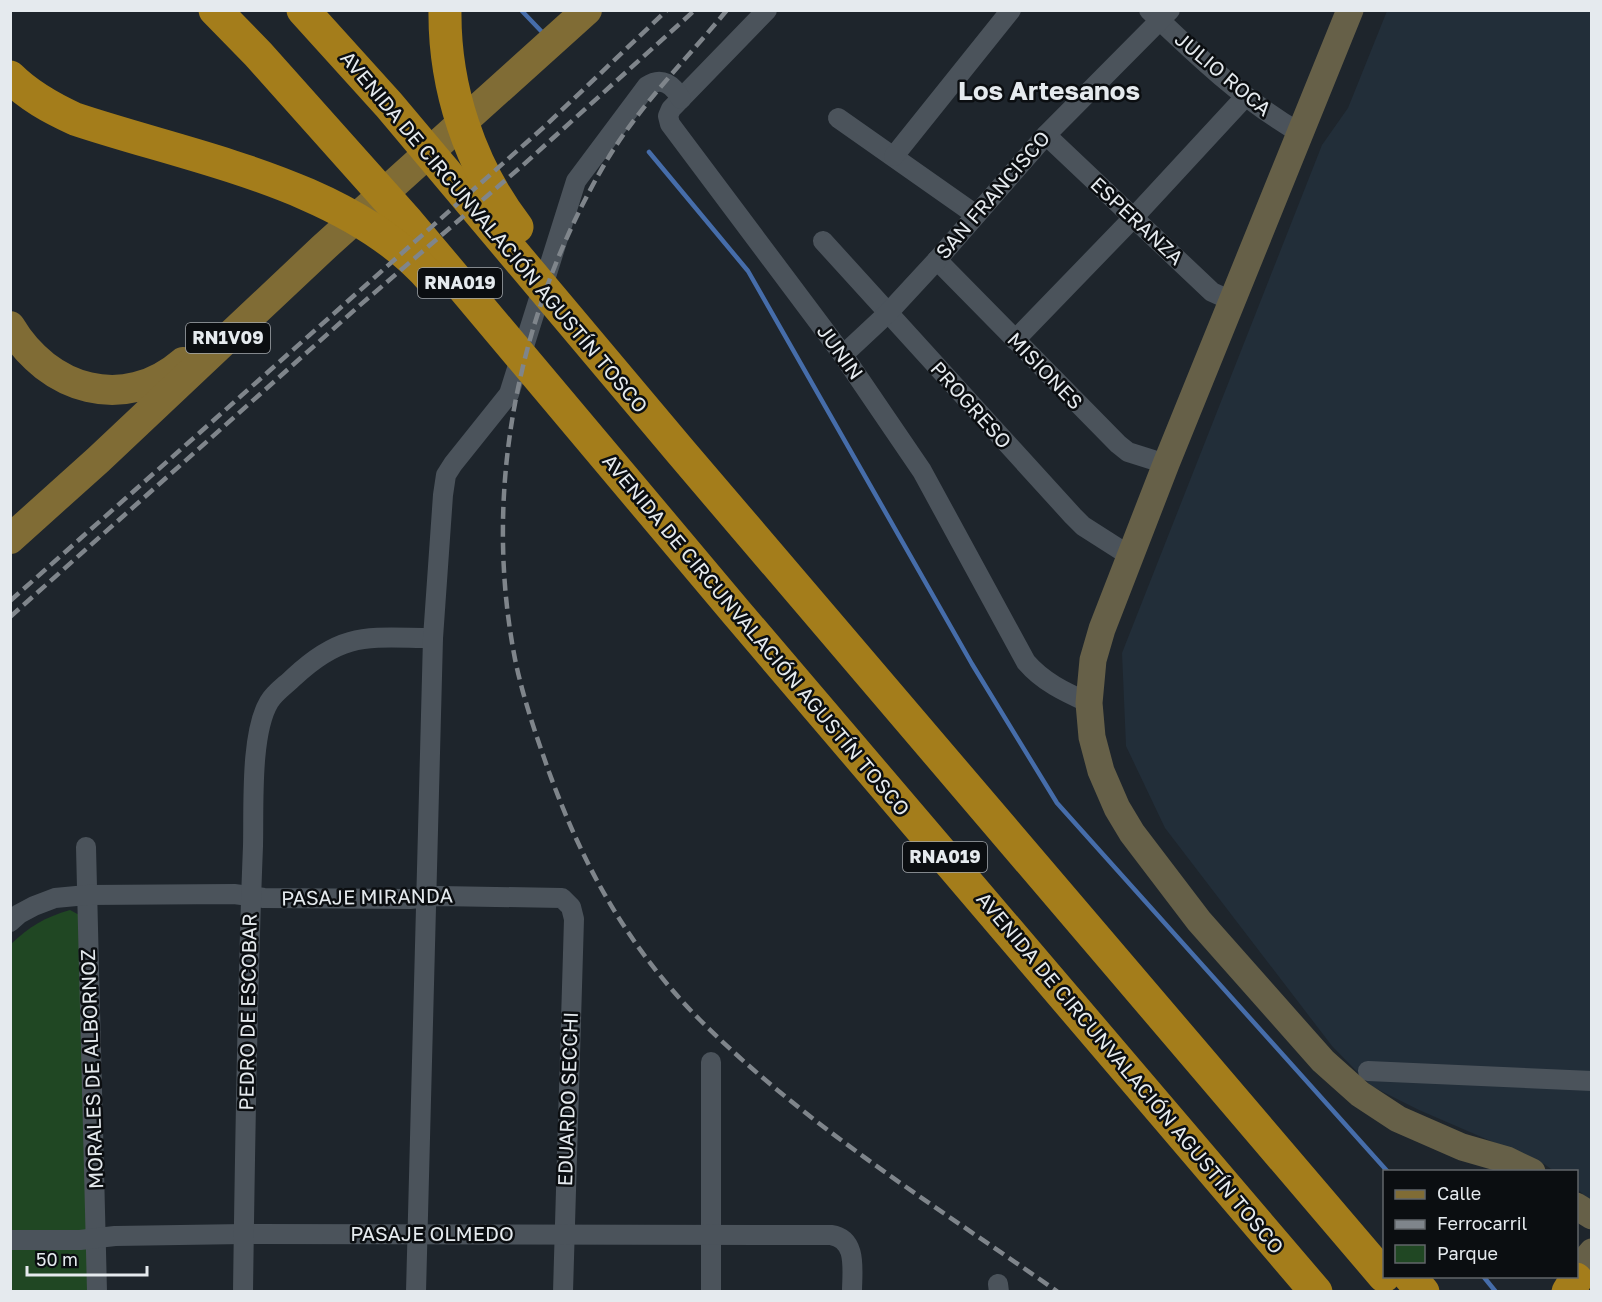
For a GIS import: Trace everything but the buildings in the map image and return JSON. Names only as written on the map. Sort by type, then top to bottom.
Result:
[{"type":"highway","name":"RNA019","points":[[215,10],[258,54],[408,222],[569,427]]},
{"type":"highway","name":"AVENIDA DE CIRCUNVALACIÓN AGUSTÍN TOSCO","points":[[303,10],[582,320],[960,780],[1383,1274]]},
{"type":"highway","points":[[445,10],[446,44],[459,113],[489,184],[507,214],[582,320]]},
{"type":"highway","points":[[10,77],[33,97],[75,119],[274,182],[320,201],[366,225],[417,264],[569,427]]},
{"type":"highway","name":"AVENIDA DE CIRCUNVALACIÓN AGUSTÍN TOSCO","points":[[569,427],[911,843],[998,919],[1316,1292]]},
{"type":"highway","points":[[1010,837],[1103,921],[1383,1247]]},
{"type":"highway","name":"AVENIDA DE CIRCUNVALACIÓN AGUSTÍN TOSCO","points":[[1387,1278],[1398,1292]]},
{"type":"highway","points":[[1411,1278],[1423,1292]]},
{"type":"main road","points":[[477,107],[568,10]]},
{"type":"main road","name":"RN1V09","points":[[10,539],[98,460],[323,248],[587,10]]},
{"type":"main road","points":[[1350,10],[1166,464],[1099,639],[1093,660],[1089,703],[1092,737],[1101,771],[1116,808],[1132,833],[1199,921],[1323,1061],[1360,1094],[1398,1119],[1462,1147],[1507,1160],[1528,1170]]},
{"type":"main road","points":[[10,326],[18,339],[42,365],[68,381],[85,386],[121,389],[139,387],[153,382],[166,375],[186,358],[331,225],[445,137]]},
{"type":"main road","points":[[1578,1207],[1592,1216]]},
{"type":"street","name":"JUNIN","points":[[767,10],[671,109],[668,116],[670,124],[843,355],[922,471],[1026,662],[1037,675],[1053,686],[1089,703]]},
{"type":"street","points":[[894,156],[1011,10]]},
{"type":"street","name":"JULIO ROCA","points":[[1160,14],[1245,97],[1300,133]]},
{"type":"street","name":"SAN FRANCISCO","points":[[843,355],[888,313],[1046,135],[1160,14]]},
{"type":"street","points":[[416,1292],[433,638],[446,476],[509,394],[576,181],[646,86],[657,81],[666,82],[676,90],[681,99]]},
{"type":"street","points":[[1015,340],[1134,217],[1245,97]]},
{"type":"street","points":[[838,118],[976,215]]},
{"type":"street","name":"ESPERANZA","points":[[1046,135],[1212,292],[1232,301]]},
{"type":"street","name":"PROGRESO","points":[[823,241],[1073,516],[1083,526],[1130,556]]},
{"type":"street","name":"MISIONES","points":[[937,260],[1118,444],[1128,452],[1166,464]]},
{"type":"street","name":"PEDRO DE ESCOBAR","points":[[243,1292],[256,747],[264,713],[276,694],[324,652],[339,644],[367,638],[433,638]]},
{"type":"street","name":"MORALES DE ALBORNOZ","points":[[86,847],[97,1292]]},
{"type":"street","name":"PASAJE MIRANDA","points":[[10,922],[19,914],[55,898],[87,895],[234,894],[264,898],[388,899],[554,896],[562,898],[572,907]]},
{"type":"street","name":"EDUARDO SECCHI","points":[[563,1292],[574,919],[572,907]]},
{"type":"street","points":[[711,1062],[711,1292]]},
{"type":"street","points":[[1368,1071],[1592,1081]]},
{"type":"street","name":"PASAJE OLMEDO","points":[[10,1240],[244,1234],[831,1235],[839,1236],[849,1247],[852,1292]]},
{"type":"shaded area","points":[[1387,11],[1591,11],[1591,1201],[1578,1190],[1578,1170],[1553,1170],[1544,1164],[1419,1110],[1371,1086],[1332,1046],[1165,828],[1126,746],[1122,653],[1322,145],[1348,108]]},
{"type":"green space","points":[[70,910],[83,917],[87,1233],[11,1233],[11,944],[38,923]]},
{"type":"green space","points":[[89,1244],[89,1291],[11,1292],[11,1249]]},
{"type":"waterway","points":[[521,10],[542,32]]},
{"type":"waterway","points":[[649,152],[748,271],[972,664],[1057,803],[1386,1170]]},
{"type":"waterway","points":[[1485,1278],[1496,1292]]},
{"type":"railway","points":[[10,601],[544,127],[667,10]]},
{"type":"railway","points":[[10,617],[359,306],[522,166],[695,10]]},
{"type":"railway","points":[[727,10],[646,104],[604,165],[574,222],[549,281],[529,342],[515,404],[506,467],[503,531],[506,595],[515,659],[522,688],[549,772],[577,841],[611,905],[630,935],[674,992],[741,1059],[828,1130],[873,1164],[1058,1292]]},
{"type":"district","name":"Los Artesanos","points":[[1049,91]]}]
